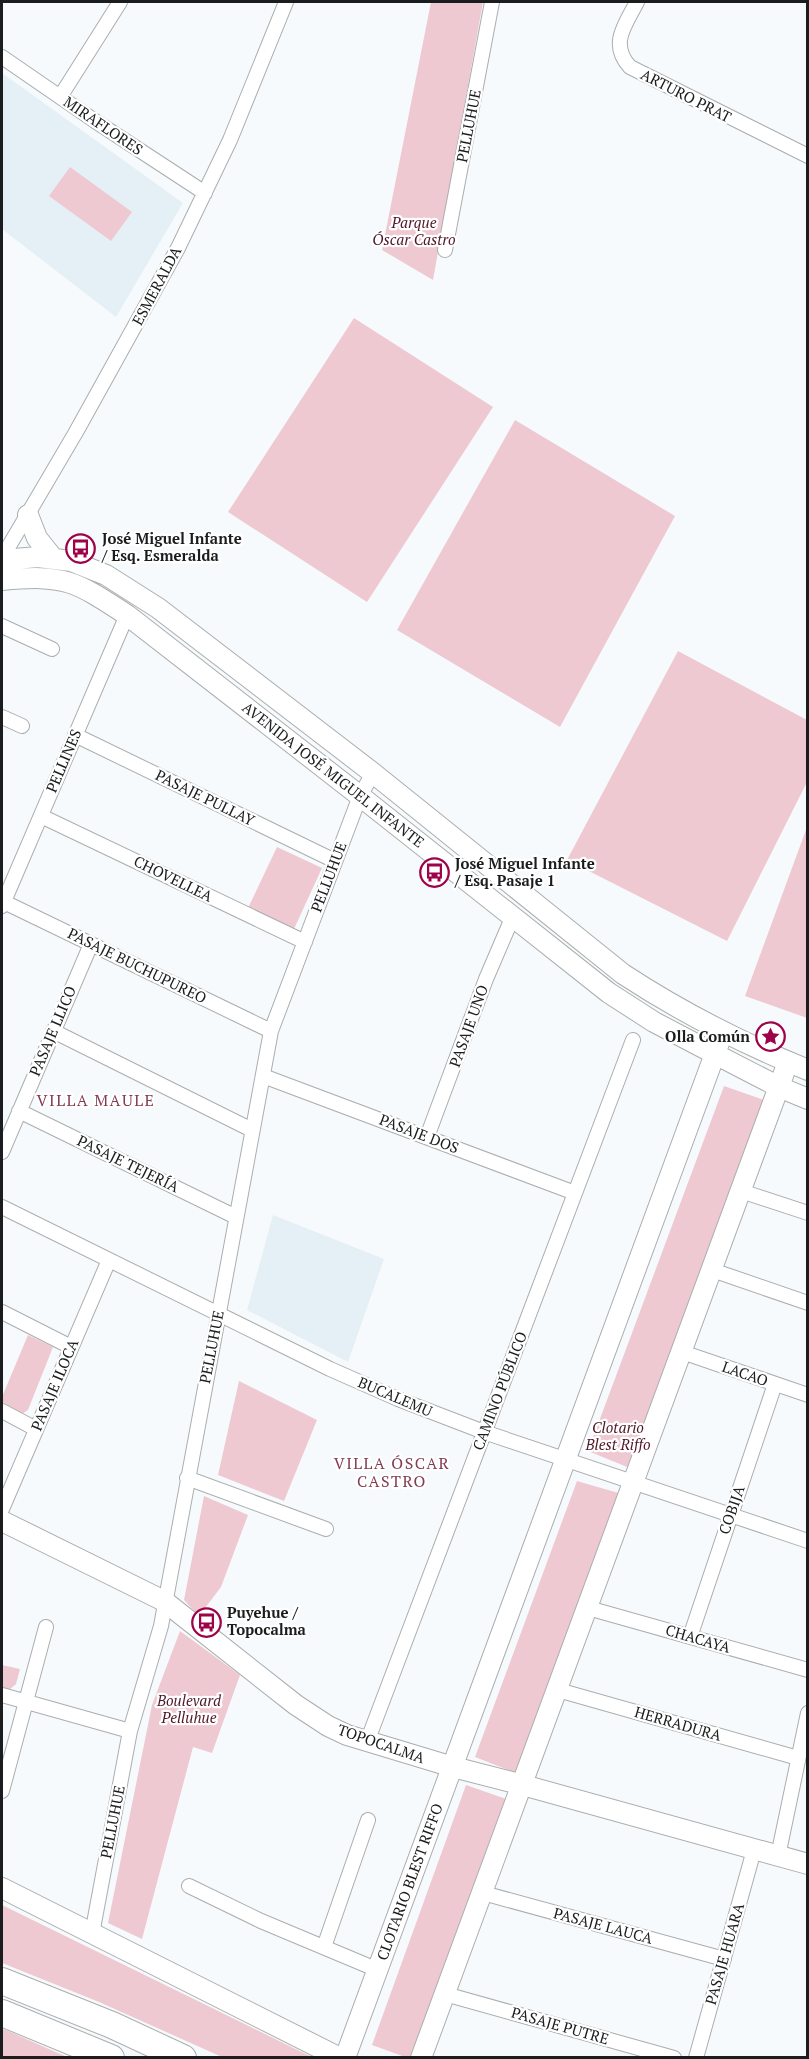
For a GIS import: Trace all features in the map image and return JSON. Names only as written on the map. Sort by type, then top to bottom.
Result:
[{"type":"highway","points":[[2,1981],[112,2025],[183,2058]]},
{"type":"highway","points":[[2,2013],[111,2058]]},
{"type":"street","points":[[60,97],[120,2]]},
{"type":"street","name":"ESMERALDA","points":[[2,559],[129,339],[178,248],[230,140],[286,2]]},
{"type":"street","name":"PELLUHUE","points":[[445,250],[492,2]]},
{"type":"street","name":"ARTURO PRAT","points":[[637,2],[621,31],[619,46],[622,58],[630,67],[807,156]]},
{"type":"street","name":"MIRAFLORES","points":[[2,57],[205,193]]},
{"type":"street","points":[[28,515],[37,538],[53,558]]},
{"type":"street","name":"AVENIDA JOSÉ MIGUEL INFANTE","points":[[2,559],[53,558],[88,567],[106,575],[158,608],[374,772],[623,974],[650,992],[723,1032],[807,1070]]},
{"type":"street","name":"AVENIDA JOSÉ MIGUEL INFANTE","points":[[2,580],[42,576],[69,581],[89,590],[127,615],[609,993],[654,1022],[779,1087],[807,1099]]},
{"type":"street","name":"PELLINES","points":[[2,903],[127,615]]},
{"type":"street","points":[[2,626],[52,649]]},
{"type":"street","points":[[2,717],[22,726]]},
{"type":"street","name":"PASAJE PULLAY","points":[[75,735],[335,861]]},
{"type":"street","name":"PELLUHUE","points":[[92,1934],[130,1731],[155,1650],[271,1031],[360,796],[374,772]]},
{"type":"street","name":"CHOVELLEA","points":[[40,816],[305,942]]},
{"type":"street","name":"PASAJE BUCHUPUREO","points":[[2,903],[271,1031]]},
{"type":"street","name":"PASAJE UNO","points":[[427,1137],[486,979],[513,916]]},
{"type":"street","name":"PASAJE LLICO","points":[[2,1152],[91,944]]},
{"type":"street","points":[[53,1031],[252,1130]]},
{"type":"street","name":"CLOTARIO BLEST RIFFO","points":[[345,2058],[723,1032]]},
{"type":"street","name":"CAMINO PÚBLICO","points":[[367,1742],[633,1040]]},
{"type":"street","points":[[422,2058],[788,1062]]},
{"type":"street","name":"PASAJE DOS","points":[[263,1076],[575,1193]]},
{"type":"street","name":"PASAJE TEJERÍA","points":[[19,1111],[236,1217]]},
{"type":"street","points":[[741,1191],[807,1214]]},
{"type":"street","name":"BUCALEMU","points":[[2,1207],[367,1385],[484,1432],[807,1541]]},
{"type":"street","name":"PASAJE ILOCA","points":[[2,1509],[109,1260]]},
{"type":"street","points":[[712,1270],[807,1303]]},
{"type":"street","points":[[2,1312],[71,1347]]},
{"type":"street","name":"LACAO","points":[[682,1352],[807,1395]]},
{"type":"street","name":"COBIJA","points":[[690,1637],[775,1384]]},
{"type":"street","points":[[2,1411],[36,1429]]},
{"type":"street","points":[[187,1478],[326,1529]]},
{"type":"street","name":"TOPOCALMA","points":[[2,1521],[164,1601],[312,1716],[347,1735],[453,1767],[807,1864]]},
{"type":"street","name":"CHACAYA","points":[[588,1608],[807,1670]]},
{"type":"street","points":[[2,1791],[46,1627]]},
{"type":"street","name":"HERRADURA","points":[[558,1690],[798,1758]]},
{"type":"street","points":[[2,1695],[130,1731]]},
{"type":"street","points":[[778,1856],[807,1713]]},
{"type":"street","points":[[324,1947],[368,1820]]},
{"type":"street","name":"PASAJE HUARA","points":[[696,2058],[754,1850]]},
{"type":"street","points":[[189,1886],[261,1921],[378,1970]]},
{"type":"street","points":[[2,1888],[340,2058]]},
{"type":"street","name":"PASAJE LAUCA","points":[[483,1893],[724,1959]]},
{"type":"street","name":"PASAJE PUTRE","points":[[445,1994],[674,2058]]},
{"type":"shaded area","points":[[2,73],[183,203],[116,317],[2,229]]},
{"type":"shaded area","points":[[273,1215],[384,1259],[348,1362],[247,1310]]},
{"type":"green space","name":"Parque Óscar Castro","points":[[431,2],[483,2],[433,280],[382,250]]},
{"type":"green space","points":[[70,167],[132,212],[111,241],[49,196]]},
{"type":"green space","points":[[354,318],[493,407],[367,602],[228,512]]},
{"type":"green space","points":[[515,420],[675,516],[560,727],[397,630]]},
{"type":"green space","points":[[678,651],[807,720],[807,782],[727,941],[567,860]]},
{"type":"green space","points":[[807,827],[808,1018],[745,996]]},
{"type":"green space","points":[[277,847],[322,868],[294,929],[248,908]]},
{"type":"green space","name":"Clotario Blest Riffo","points":[[724,1086],[764,1100],[632,1469],[588,1451]]},
{"type":"green space","points":[[28,1335],[53,1347],[28,1410],[22,1414],[2,1402],[2,1397]]},
{"type":"green space","points":[[239,1381],[317,1420],[284,1501],[218,1475]]},
{"type":"green space","name":"Clotario Blest Riffo","points":[[577,1481],[622,1494],[518,1774],[475,1757]]},
{"type":"green space","points":[[204,1496],[248,1515],[221,1587],[199,1616],[184,1600]]},
{"type":"green space","name":"Boulevard Pelluhue","points":[[180,1631],[240,1675],[212,1753],[193,1747],[142,1939],[108,1923],[152,1705]]},
{"type":"green space","points":[[2,1665],[20,1669],[16,1684],[9,1690],[2,1688]]},
{"type":"green space","points":[[466,1785],[509,1800],[413,2057],[405,2057],[372,2045]]},
{"type":"green space","points":[[2,1905],[312,2057],[222,2057],[99,2002],[2,1963]]},
{"type":"green space","points":[[2,2029],[6,2030],[67,2057],[2,2057]]},
{"type":"place","name":"José Miguel Infante / Esq. Esmeralda","points":[[81,548]]},
{"type":"place","name":"José Miguel Infante / Esq. Pasaje 1","points":[[434,873]]},
{"type":"place","name":"Olla Común","points":[[771,1037]]},
{"type":"place","name":"Puyehue / Topocalma","points":[[206,1622]]},
{"type":"district","name":"VILLA MAULE","points":[[96,1100]]},
{"type":"district","name":"VILLA ÓSCAR CASTRO","points":[[392,1472]]}]
